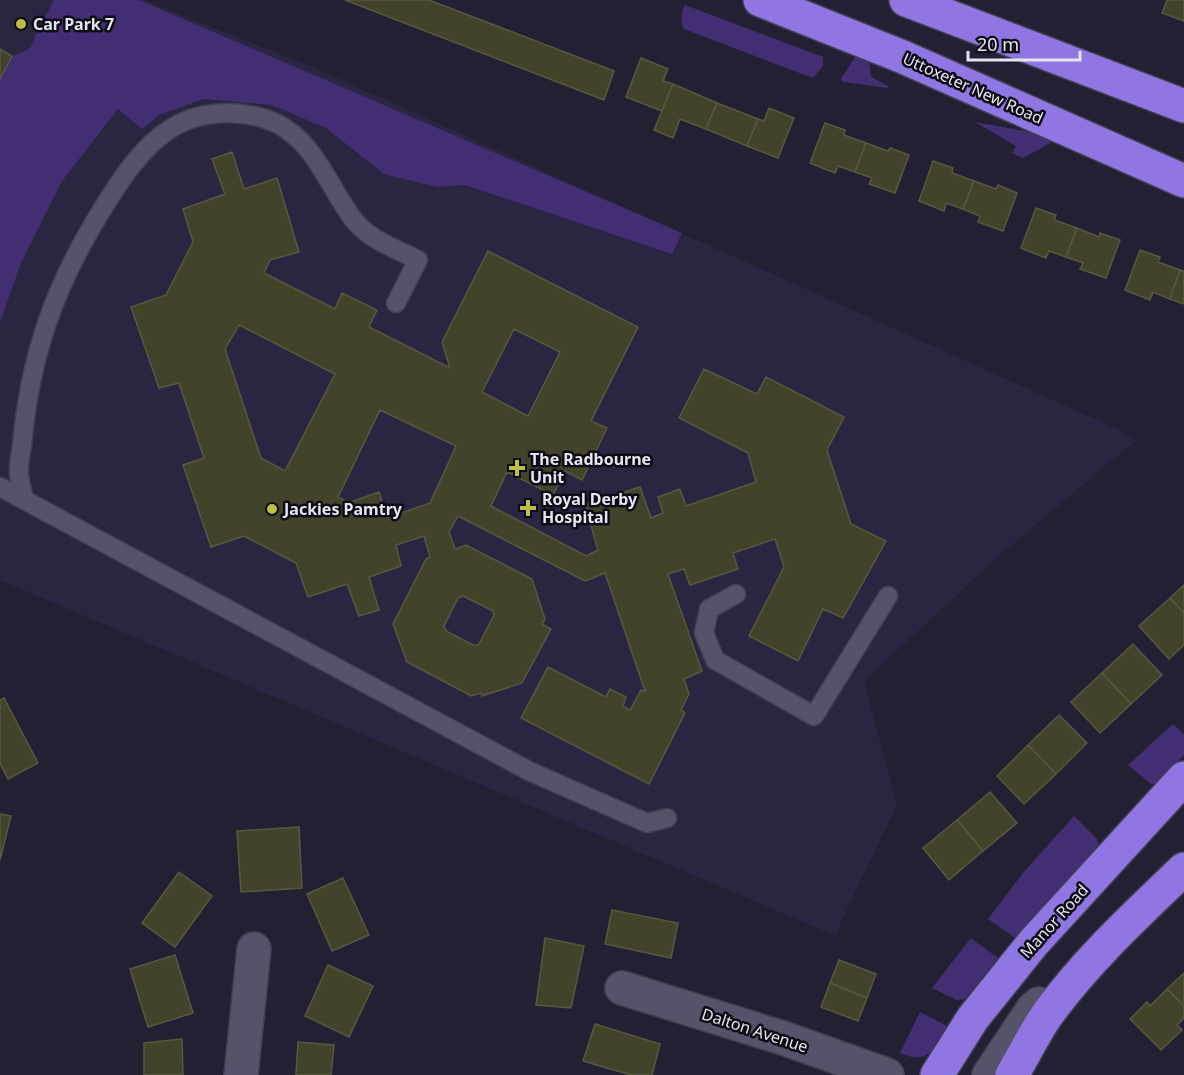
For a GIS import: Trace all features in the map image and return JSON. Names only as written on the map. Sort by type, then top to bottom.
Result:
[{"type":"highway","name":"Uttoxeter New Road","points":[[760,0],[903,57],[1184,181]]},
{"type":"highway","points":[[906,0],[1184,106]]},
{"type":"highway","name":"Manor Road","points":[[938,1075],[973,1018],[1034,942],[1184,778]]},
{"type":"highway","points":[[1012,1075],[1047,1016],[1079,975],[1117,934],[1184,869]]},
{"type":"street","points":[[241,1075],[254,949]]},
{"type":"street","points":[[989,1075],[1033,1009],[1079,975]]},
{"type":"street","name":"Dalton Avenue","points":[[622,988],[783,1038],[887,1075]]},
{"type":"lane","points":[[24,499],[18,472],[24,426],[31,378],[50,309],[61,283],[112,193],[150,144],[171,128],[207,114],[237,113],[279,124],[292,134],[315,156],[354,221],[376,239],[418,260],[396,303]]},
{"type":"lane","points":[[0,487],[529,771],[646,823],[667,818]]},
{"type":"lane","points":[[736,594],[709,609],[704,633],[715,660],[814,716],[888,596]]},
{"type":"shaded area","name":"Royal Derby Hospital","points":[[0,0],[144,0],[315,68],[1119,430],[1136,440],[1000,555],[864,681],[897,805],[836,936],[0,580]]},
{"type":"shaded area","points":[[54,0],[139,0],[682,233],[672,254],[465,185],[437,187],[384,174],[326,128],[272,105],[204,99],[159,115],[142,129],[118,109],[62,181],[21,263],[0,322],[0,79],[12,56],[29,49]]},
{"type":"shaded area","points":[[685,5],[823,57],[823,66],[813,78],[684,29],[682,17]]},
{"type":"shaded area","points":[[855,57],[869,61],[871,77],[888,88],[844,82],[841,79]]},
{"type":"shaded area","points":[[975,122],[1036,133],[1053,139],[1049,144],[1023,158],[1012,153],[1016,146]]},
{"type":"shaded area","points":[[1173,724],[1184,734],[1184,755],[1157,784],[1151,784],[1128,765]]},
{"type":"shaded area","points":[[1074,816],[1097,839],[1099,846],[1020,935],[1014,937],[988,919],[1023,873]]},
{"type":"shaded area","points":[[971,938],[998,958],[965,999],[957,1000],[932,988]]},
{"type":"shaded area","points":[[920,1012],[947,1026],[930,1053],[918,1057],[900,1053]]},
{"type":"building","points":[[345,0],[429,0],[614,71],[604,100]]},
{"type":"building","points":[[1167,0],[1184,0],[1184,21],[1162,13]]},
{"type":"building","points":[[0,49],[12,56],[0,79]]},
{"type":"building","points":[[641,58],[668,69],[663,81],[673,84],[662,111],[626,97]]},
{"type":"building","points":[[673,84],[717,103],[706,129],[680,119],[673,138],[654,130]]},
{"type":"building","points":[[717,103],[758,119],[747,146],[706,129]]},
{"type":"building","points":[[769,108],[794,118],[778,158],[747,146],[758,119],[764,121]]},
{"type":"building","points":[[825,123],[845,130],[844,135],[866,143],[855,172],[838,166],[835,173],[810,163]]},
{"type":"building","points":[[866,143],[909,155],[895,193],[869,184],[872,178],[855,172]]},
{"type":"building","name":"The Radbourne Unit","points":[[232,152],[244,189],[277,178],[299,252],[270,260],[264,273],[335,309],[342,293],[377,310],[369,327],[450,368],[442,342],[488,251],[638,327],[591,421],[607,428],[582,480],[565,471],[553,495],[507,472],[491,506],[586,556],[598,550],[585,505],[640,487],[651,518],[663,513],[658,497],[680,489],[686,506],[756,482],[748,453],[679,418],[704,369],[757,394],[766,377],[844,417],[827,450],[851,524],[886,541],[843,618],[823,609],[798,661],[749,636],[784,567],[775,539],[733,553],[738,569],[690,585],[684,569],[668,574],[702,671],[684,679],[689,694],[681,710],[685,713],[649,784],[521,718],[548,667],[606,697],[610,689],[626,697],[623,706],[630,710],[641,690],[645,691],[605,573],[585,581],[458,516],[449,532],[455,549],[466,545],[532,579],[545,619],[542,624],[551,629],[522,683],[482,696],[481,693],[471,696],[407,662],[393,624],[426,559],[430,557],[424,536],[396,545],[401,566],[369,577],[379,610],[359,616],[347,584],[308,597],[296,563],[244,536],[211,547],[183,465],[204,458],[179,383],[159,388],[131,307],[166,295],[193,242],[183,209],[225,194],[212,159]],"holes":[[[239,325],[335,374],[285,471],[261,458],[225,349]],[[514,329],[560,352],[528,416],[482,392]],[[380,410],[456,446],[430,503],[387,518],[379,492],[348,503],[338,497]],[[463,596],[493,611],[494,615],[479,644],[475,646],[446,631],[444,626],[458,598]]]},
{"type":"building","points":[[933,161],[953,168],[952,173],[974,181],[963,209],[946,203],[944,211],[919,201]]},
{"type":"building","points":[[974,181],[996,189],[998,185],[1017,193],[1003,231],[978,222],[980,216],[963,209]]},
{"type":"building","points":[[1036,208],[1056,215],[1054,220],[1077,228],[1066,257],[1049,251],[1046,258],[1021,248]]},
{"type":"building","points":[[1077,228],[1099,237],[1100,233],[1120,240],[1106,278],[1080,269],[1083,263],[1066,257]]},
{"type":"building","points":[[1140,250],[1160,257],[1158,262],[1180,270],[1170,299],[1153,292],[1150,300],[1125,290]]},
{"type":"building","points":[[1180,270],[1184,271],[1184,304],[1170,299]]},
{"type":"building","points":[[1184,585],[1184,613],[1170,598]]},
{"type":"building","points":[[1170,598],[1184,613],[1184,645],[1169,659],[1139,626]]},
{"type":"building","points":[[1133,644],[1162,675],[1131,704],[1102,673]]},
{"type":"building","points":[[1102,673],[1131,704],[1100,733],[1071,702]]},
{"type":"building","points":[[4,698],[38,763],[8,779],[0,764],[0,700]]},
{"type":"building","points":[[1059,715],[1087,743],[1056,774],[1028,745]]},
{"type":"building","points":[[1028,745],[1056,774],[1024,804],[997,776]]},
{"type":"building","points":[[990,792],[1017,823],[983,851],[957,820]]},
{"type":"building","points":[[0,814],[11,816],[0,860]]},
{"type":"building","points":[[957,820],[983,851],[949,880],[923,848]]},
{"type":"building","points":[[299,827],[302,888],[241,892],[237,831]]},
{"type":"building","points":[[179,872],[212,896],[175,947],[142,923]]},
{"type":"building","points":[[343,878],[369,935],[332,951],[307,894]]},
{"type":"building","points":[[612,910],[678,923],[671,958],[605,944]]},
{"type":"building","points":[[545,938],[584,946],[571,1008],[536,1005]]},
{"type":"building","points":[[175,955],[193,1013],[148,1027],[130,969]]},
{"type":"building","points":[[839,960],[876,974],[867,998],[830,983]]},
{"type":"building","points":[[328,965],[373,986],[349,1037],[305,1016]]},
{"type":"building","points":[[1184,973],[1184,1006],[1167,989]]},
{"type":"building","points":[[830,983],[867,998],[858,1021],[821,1007]]},
{"type":"building","points":[[1167,989],[1184,1006],[1184,1018],[1177,1025],[1182,1030],[1161,1050],[1130,1019],[1147,1002],[1150,1006]]},
{"type":"building","points":[[595,1024],[660,1044],[652,1075],[631,1075],[583,1061]]},
{"type":"building","points":[[182,1039],[183,1075],[144,1075],[144,1043]]},
{"type":"building","points":[[298,1042],[334,1045],[331,1075],[296,1075]]},
{"type":"place","name":"Car Park 7","points":[[21,24]]},
{"type":"place","name":"The Radbourne Unit","points":[[517,468]]},
{"type":"place","name":"Royal Derby Hospital","points":[[528,508]]},
{"type":"place","name":"Jackies Pamtry","points":[[272,509]]}]
